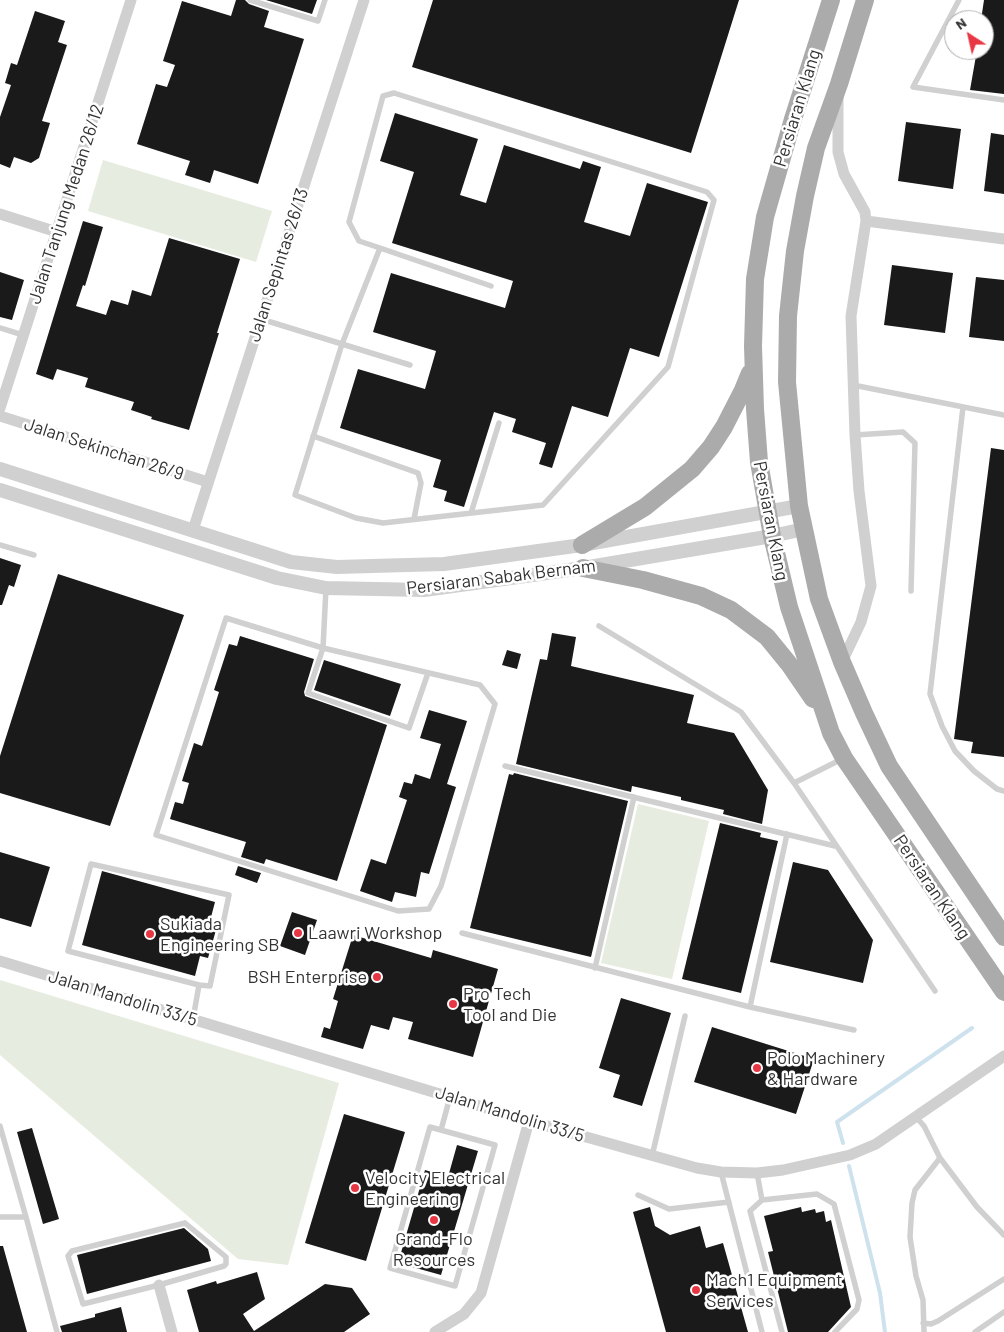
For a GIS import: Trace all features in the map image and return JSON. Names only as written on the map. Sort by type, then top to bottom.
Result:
[{"type":"main road","name":"Persiaran Klang","points":[[831,0],[793,119],[765,216],[755,279],[755,409],[759,462],[772,536],[789,607],[831,733],[844,758],[1004,992]]},
{"type":"main road","name":"Persiaran Klang","points":[[865,0],[839,84],[816,148],[795,251],[788,316],[786,382],[799,506],[819,599],[842,662],[889,766],[1004,937]]},
{"type":"main road","points":[[582,544],[645,507],[692,469],[712,447],[724,427],[743,390],[754,359]]},
{"type":"main road","points":[[583,568],[644,580],[694,594],[731,610],[767,637],[789,664],[808,691],[831,733]]},
{"type":"street","name":"Jalan Tanjung Medan 26/12","points":[[0,408],[132,0]]},
{"type":"street","name":"Jalan Sepintas 26/13","points":[[193,530],[364,0]]},
{"type":"street","points":[[839,84],[838,152],[844,174],[865,212],[866,221],[852,316],[858,491],[871,586],[861,622],[842,662]]},
{"type":"street","points":[[0,214],[57,232]]},
{"type":"street","points":[[866,221],[1004,239]]},
{"type":"street","name":"Jalan Sekinchan 26/9","points":[[0,416],[208,482]]},
{"type":"street","name":"Persiaran Sabak Bernam","points":[[0,469],[291,562],[337,567],[444,564],[582,544],[768,513],[799,506]]},
{"type":"street","name":"Persiaran Sabak Bernam","points":[[0,490],[277,578],[326,588],[424,590],[583,568],[804,529]]},
{"type":"street","name":"Jalan Mandolin 33/5","points":[[0,961],[529,1121],[697,1168],[721,1172],[757,1173],[783,1170],[850,1155],[876,1144],[1004,1056]]},
{"type":"street","points":[[435,1332],[464,1314],[481,1293],[529,1121]]},
{"type":"street","points":[[159,1285],[172,1332]]},
{"type":"lane","points":[[250,0],[318,21],[325,0]]},
{"type":"lane","points":[[959,0],[913,87],[1004,100]]},
{"type":"lane","points":[[380,248],[342,344],[295,494],[356,518],[383,522],[543,505],[668,367],[714,200],[707,192],[394,93],[383,96],[349,222],[359,241],[380,248],[491,286]]},
{"type":"lane","points":[[261,319],[410,365]]},
{"type":"lane","points":[[0,328],[23,335]]},
{"type":"lane","points":[[853,385],[1004,415]]},
{"type":"lane","points":[[963,407],[930,694],[954,751],[974,771],[997,789],[1004,791]]},
{"type":"lane","points":[[471,513],[499,424]]},
{"type":"lane","points":[[855,435],[903,432],[915,443],[911,591]]},
{"type":"lane","points":[[313,436],[418,473],[421,483],[414,519]]},
{"type":"lane","points":[[0,545],[34,556]]},
{"type":"lane","points":[[326,588],[323,648],[308,693],[409,728],[428,673]]},
{"type":"lane","points":[[226,618],[323,648],[480,685],[495,704],[441,886],[428,909],[398,911],[156,835],[226,618]]},
{"type":"lane","points":[[600,626],[741,712],[794,783],[935,991]]},
{"type":"lane","points":[[794,783],[844,758]]},
{"type":"lane","points":[[505,766],[835,846]]},
{"type":"lane","points":[[595,968],[634,797]]},
{"type":"lane","points":[[750,1007],[787,834]]},
{"type":"lane","points":[[91,864],[229,896],[210,986],[199,985],[68,951],[91,864]]},
{"type":"lane","points":[[462,933],[750,1007],[854,1030]]},
{"type":"lane","points":[[193,1019],[199,985]]},
{"type":"lane","points":[[652,1156],[685,1016]]},
{"type":"lane","points":[[440,1130],[450,1097]]},
{"type":"lane","points":[[916,1117],[924,1126],[940,1158],[977,1207],[1001,1228],[1004,1235]]},
{"type":"lane","points":[[0,1126],[57,1332]]},
{"type":"lane","points":[[430,1127],[440,1130],[495,1145],[456,1286],[390,1268],[430,1127]]},
{"type":"lane","points":[[924,1332],[922,1300],[910,1237],[912,1203],[915,1190],[940,1158]]},
{"type":"lane","points":[[721,1172],[762,1332]]},
{"type":"lane","points":[[757,1173],[762,1200]]},
{"type":"lane","points":[[782,1332],[750,1211],[762,1200],[817,1194],[834,1204],[859,1300],[856,1309],[835,1332]]},
{"type":"lane","points":[[638,1195],[669,1209],[729,1202]]},
{"type":"lane","points":[[0,1217],[26,1217]]},
{"type":"lane","points":[[185,1223],[226,1257],[226,1264],[224,1266],[159,1285],[83,1304],[68,1256],[72,1251],[185,1223]]},
{"type":"lane","points":[[923,1323],[931,1324],[938,1321],[1004,1279]]},
{"type":"lane","points":[[975,1332],[1004,1312]]},
{"type":"shaded area","points":[[103,160],[272,211],[256,262],[88,211]]},
{"type":"shaded area","points":[[638,804],[709,821],[672,979],[601,963]]},
{"type":"shaded area","points":[[0,980],[339,1083],[288,1265],[238,1259],[0,1055]]},
{"type":"building","points":[[236,0],[245,0],[249,4],[269,11],[264,27],[304,39],[258,184],[214,170],[210,183],[185,175],[190,161],[137,144],[156,84],[167,87],[175,65],[163,61],[182,1],[231,16]]},
{"type":"building","points":[[266,0],[317,0],[312,14]]},
{"type":"building","points":[[433,0],[739,0],[691,153],[412,67]]},
{"type":"building","points":[[984,0],[1004,0],[1004,94],[970,90],[975,60],[994,60],[994,10],[982,10]]},
{"type":"building","points":[[35,11],[65,21],[58,42],[67,45],[42,121],[50,123],[39,158],[31,163],[14,157],[10,168],[0,164],[0,117],[11,85],[5,83],[11,63],[17,65]]},
{"type":"building","points":[[395,113],[478,139],[460,195],[486,203],[504,145],[580,169],[583,161],[601,167],[584,222],[630,236],[647,183],[708,202],[659,357],[630,348],[608,417],[572,406],[552,468],[539,464],[546,443],[512,432],[516,419],[494,412],[464,507],[444,501],[447,491],[433,487],[441,460],[340,428],[358,369],[425,389],[436,351],[373,332],[391,273],[505,308],[513,281],[392,243],[414,172],[380,161]]},
{"type":"building","points":[[906,122],[961,129],[953,189],[898,181]]},
{"type":"building","points":[[991,133],[1004,135],[1004,194],[984,191]]},
{"type":"building","points":[[83,221],[103,227],[85,286],[83,285],[76,306],[106,315],[111,300],[128,305],[132,290],[151,296],[169,238],[240,259],[189,430],[151,419],[152,417],[131,410],[134,402],[85,387],[88,378],[57,369],[53,380],[36,374]]},
{"type":"building","points":[[892,265],[953,273],[945,333],[884,325]]},
{"type":"building","points":[[0,272],[24,280],[12,320],[0,317]]},
{"type":"building","points":[[976,277],[1004,280],[1004,341],[969,337]]},
{"type":"building","points":[[991,448],[1004,450],[1004,757],[971,753],[973,742],[954,739]]},
{"type":"building","points":[[0,558],[21,565],[14,587],[9,585],[2,605],[0,605]]},
{"type":"building","points":[[58,574],[184,615],[110,826],[0,793],[0,756]]},
{"type":"building","points":[[552,633],[576,637],[571,666],[694,695],[687,723],[734,733],[768,790],[762,824],[723,814],[724,810],[681,800],[681,797],[632,786],[631,792],[516,764],[540,659],[547,660]]},
{"type":"building","points":[[240,636],[314,659],[304,692],[305,696],[387,725],[337,881],[266,859],[264,864],[241,857],[246,842],[170,819],[175,802],[183,804],[189,783],[182,781],[194,743],[202,746],[219,692],[214,690],[229,644],[237,646]]},
{"type":"building","points":[[507,650],[521,654],[517,669],[502,665]]},
{"type":"building","points":[[324,660],[401,684],[390,716],[314,690]]},
{"type":"building","points":[[429,710],[467,721],[447,784],[456,787],[429,874],[421,872],[416,897],[395,892],[392,902],[360,891],[371,859],[386,864],[407,800],[399,797],[404,782],[412,784],[415,774],[430,779],[441,744],[420,738]]},
{"type":"building","points":[[514,773],[628,801],[591,957],[470,928],[509,774],[513,775]]},
{"type":"building","points":[[720,823],[761,833],[760,837],[778,841],[741,993],[682,979]]},
{"type":"building","points":[[0,852],[50,867],[31,927],[0,918]]},
{"type":"building","points":[[793,862],[828,870],[873,940],[863,983],[770,962]]},
{"type":"building","points":[[238,866],[261,873],[257,883],[235,875]]},
{"type":"building","name":"Sukiada Engineering SB","points":[[102,871],[215,902],[210,921],[218,923],[208,958],[200,956],[195,976],[82,945]]},
{"type":"building","name":"Laawri Workshop","points":[[292,912],[317,920],[305,955],[280,946]]},
{"type":"building","points":[[353,935],[431,958],[433,950],[498,969],[473,1057],[408,1039],[413,1022],[393,1017],[389,1030],[371,1025],[363,1049],[321,1037],[324,1027],[330,1029],[338,1001],[333,999]]},
{"type":"building","points":[[621,998],[671,1013],[642,1106],[613,1097],[620,1075],[599,1068]]},
{"type":"building","points":[[712,1027],[814,1059],[796,1114],[694,1082]]},
{"type":"building","name":"Velocity Electrical Engineering","points":[[344,1114],[405,1132],[366,1261],[305,1243]]},
{"type":"building","points":[[32,1128],[59,1219],[43,1224],[17,1132]]},
{"type":"building","name":"Grand-Flo Resources","points":[[457,1145],[478,1151],[441,1275],[398,1263],[425,1170],[448,1177]]},
{"type":"building","name":"Mach1 Equipment Services","points":[[650,1207],[655,1226],[670,1235],[700,1226],[706,1248],[723,1243],[748,1332],[666,1332],[633,1212]]},
{"type":"building","points":[[801,1207],[802,1212],[815,1209],[816,1213],[824,1211],[826,1222],[831,1220],[851,1307],[828,1332],[788,1332],[768,1252],[773,1251],[764,1216]]},
{"type":"building","points":[[184,1228],[208,1249],[211,1261],[87,1294],[77,1255]]},
{"type":"building","points":[[0,1246],[3,1246],[27,1332],[0,1332]]},
{"type":"building","points":[[257,1272],[265,1299],[243,1314],[254,1331],[325,1284],[352,1288],[370,1314],[344,1332],[199,1332],[187,1290],[216,1281],[217,1284]]},
{"type":"building","points":[[121,1307],[127,1332],[62,1332],[60,1326],[95,1317],[95,1314]]},
{"type":"waterway","points":[[843,1143],[837,1122],[972,1028]]},
{"type":"waterway","points":[[849,1166],[880,1293],[885,1332]]},
{"type":"place","name":"Laawri Workshop","points":[[298,933]]},
{"type":"place","name":"Sukiada Engineering SB","points":[[150,934]]},
{"type":"place","name":"BSH Enterprise","points":[[377,977]]},
{"type":"place","name":"Pro Tech Tool and Die","points":[[453,1004]]},
{"type":"place","name":"Polo Machinery & Hardware","points":[[757,1068]]},
{"type":"place","name":"Velocity Electrical Engineering","points":[[355,1188]]},
{"type":"place","name":"Grand-Flo Resources","points":[[434,1220]]},
{"type":"place","name":"Mach1 Equipment Services","points":[[696,1290]]}]
